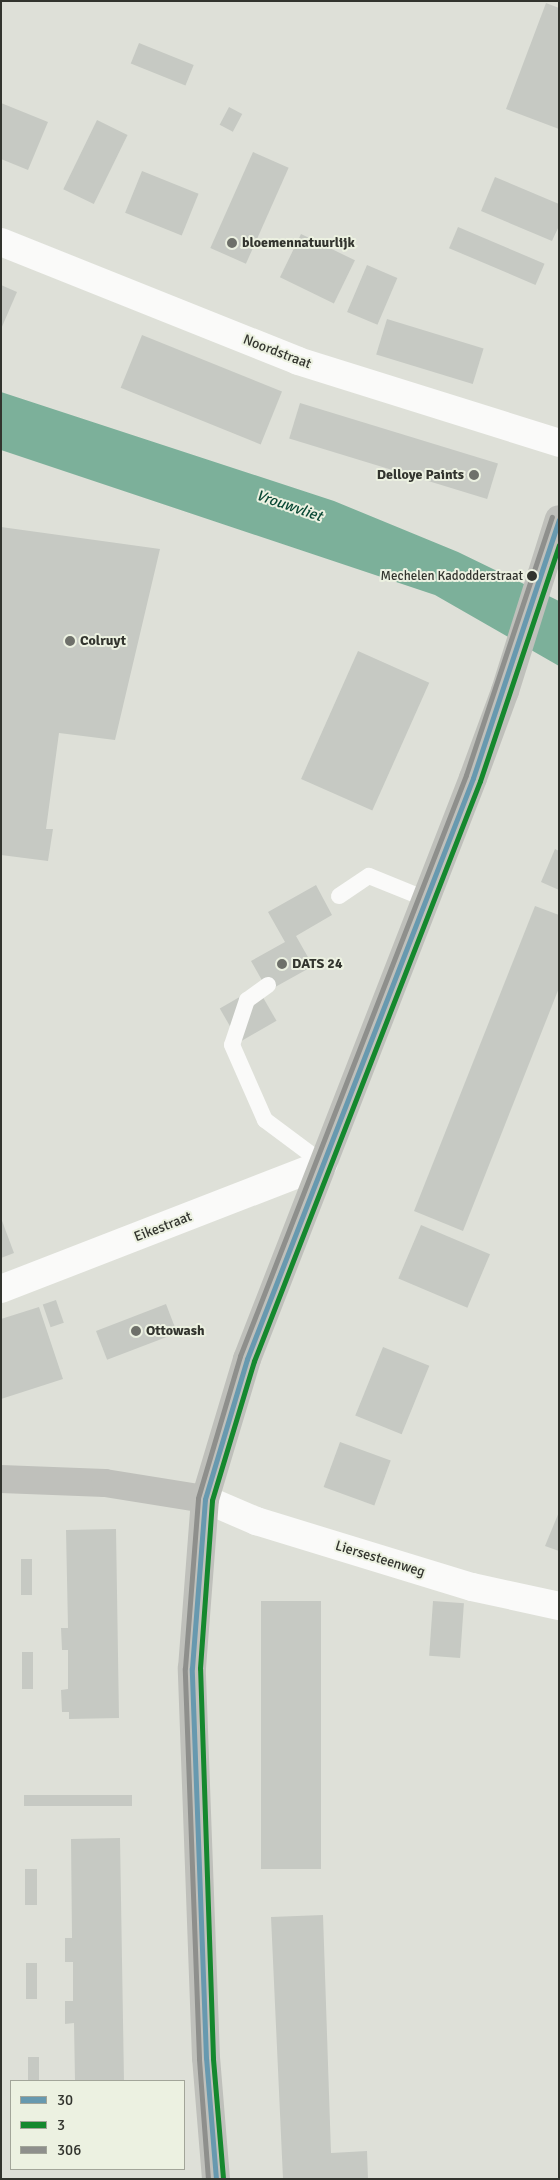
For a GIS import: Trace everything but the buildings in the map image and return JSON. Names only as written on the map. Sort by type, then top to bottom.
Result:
[{"type":"main road","points":[[216,2179],[206,2058],[192,1668],[205,1499],[247,1359],[324,1164],[512,668],[559,519]]},
{"type":"main road","points":[[1,1479],[105,1483],[205,1499]]},
{"type":"street","name":"Noordstraat","points":[[1,242],[298,361],[559,443]]},
{"type":"street","name":"Eikestraat","points":[[1,1289],[324,1164]]},
{"type":"street","name":"Liersesteenweg","points":[[205,1499],[256,1521],[425,1572],[559,1606]]},
{"type":"lane","points":[[339,896],[369,876],[426,898]]},
{"type":"lane","points":[[268,985],[247,1000],[232,1045],[264,1120],[324,1164]]},
{"type":"water","name":"Vrouwvliet","points":[[1,392],[334,501],[458,552],[559,601],[559,666],[435,595],[1,450]]},
{"type":"transit line","name":"306","points":[[208,2179],[199,2058],[185,1668],[198,1498],[240,1356],[466,775],[552,517]]},
{"type":"transit line","name":"30","points":[[216,2179],[206,2058],[192,1668],[205,1499],[247,1359],[473,778],[559,520]]},
{"type":"transit line","name":"3","points":[[223,2178],[213,2058],[200,1668],[212,1500],[254,1361],[480,781],[559,545]]},
{"type":"place","name":"bloemennatuurlijk","points":[[232,243]]},
{"type":"place","name":"Delloye Paints","points":[[474,475]]},
{"type":"place","name":"Mechelen Kadodderstraat","points":[[532,576]]},
{"type":"place","name":"Colruyt","points":[[70,641]]},
{"type":"place","name":"DATS 24","points":[[282,964]]},
{"type":"place","name":"Ottowash","points":[[136,1331]]}]
